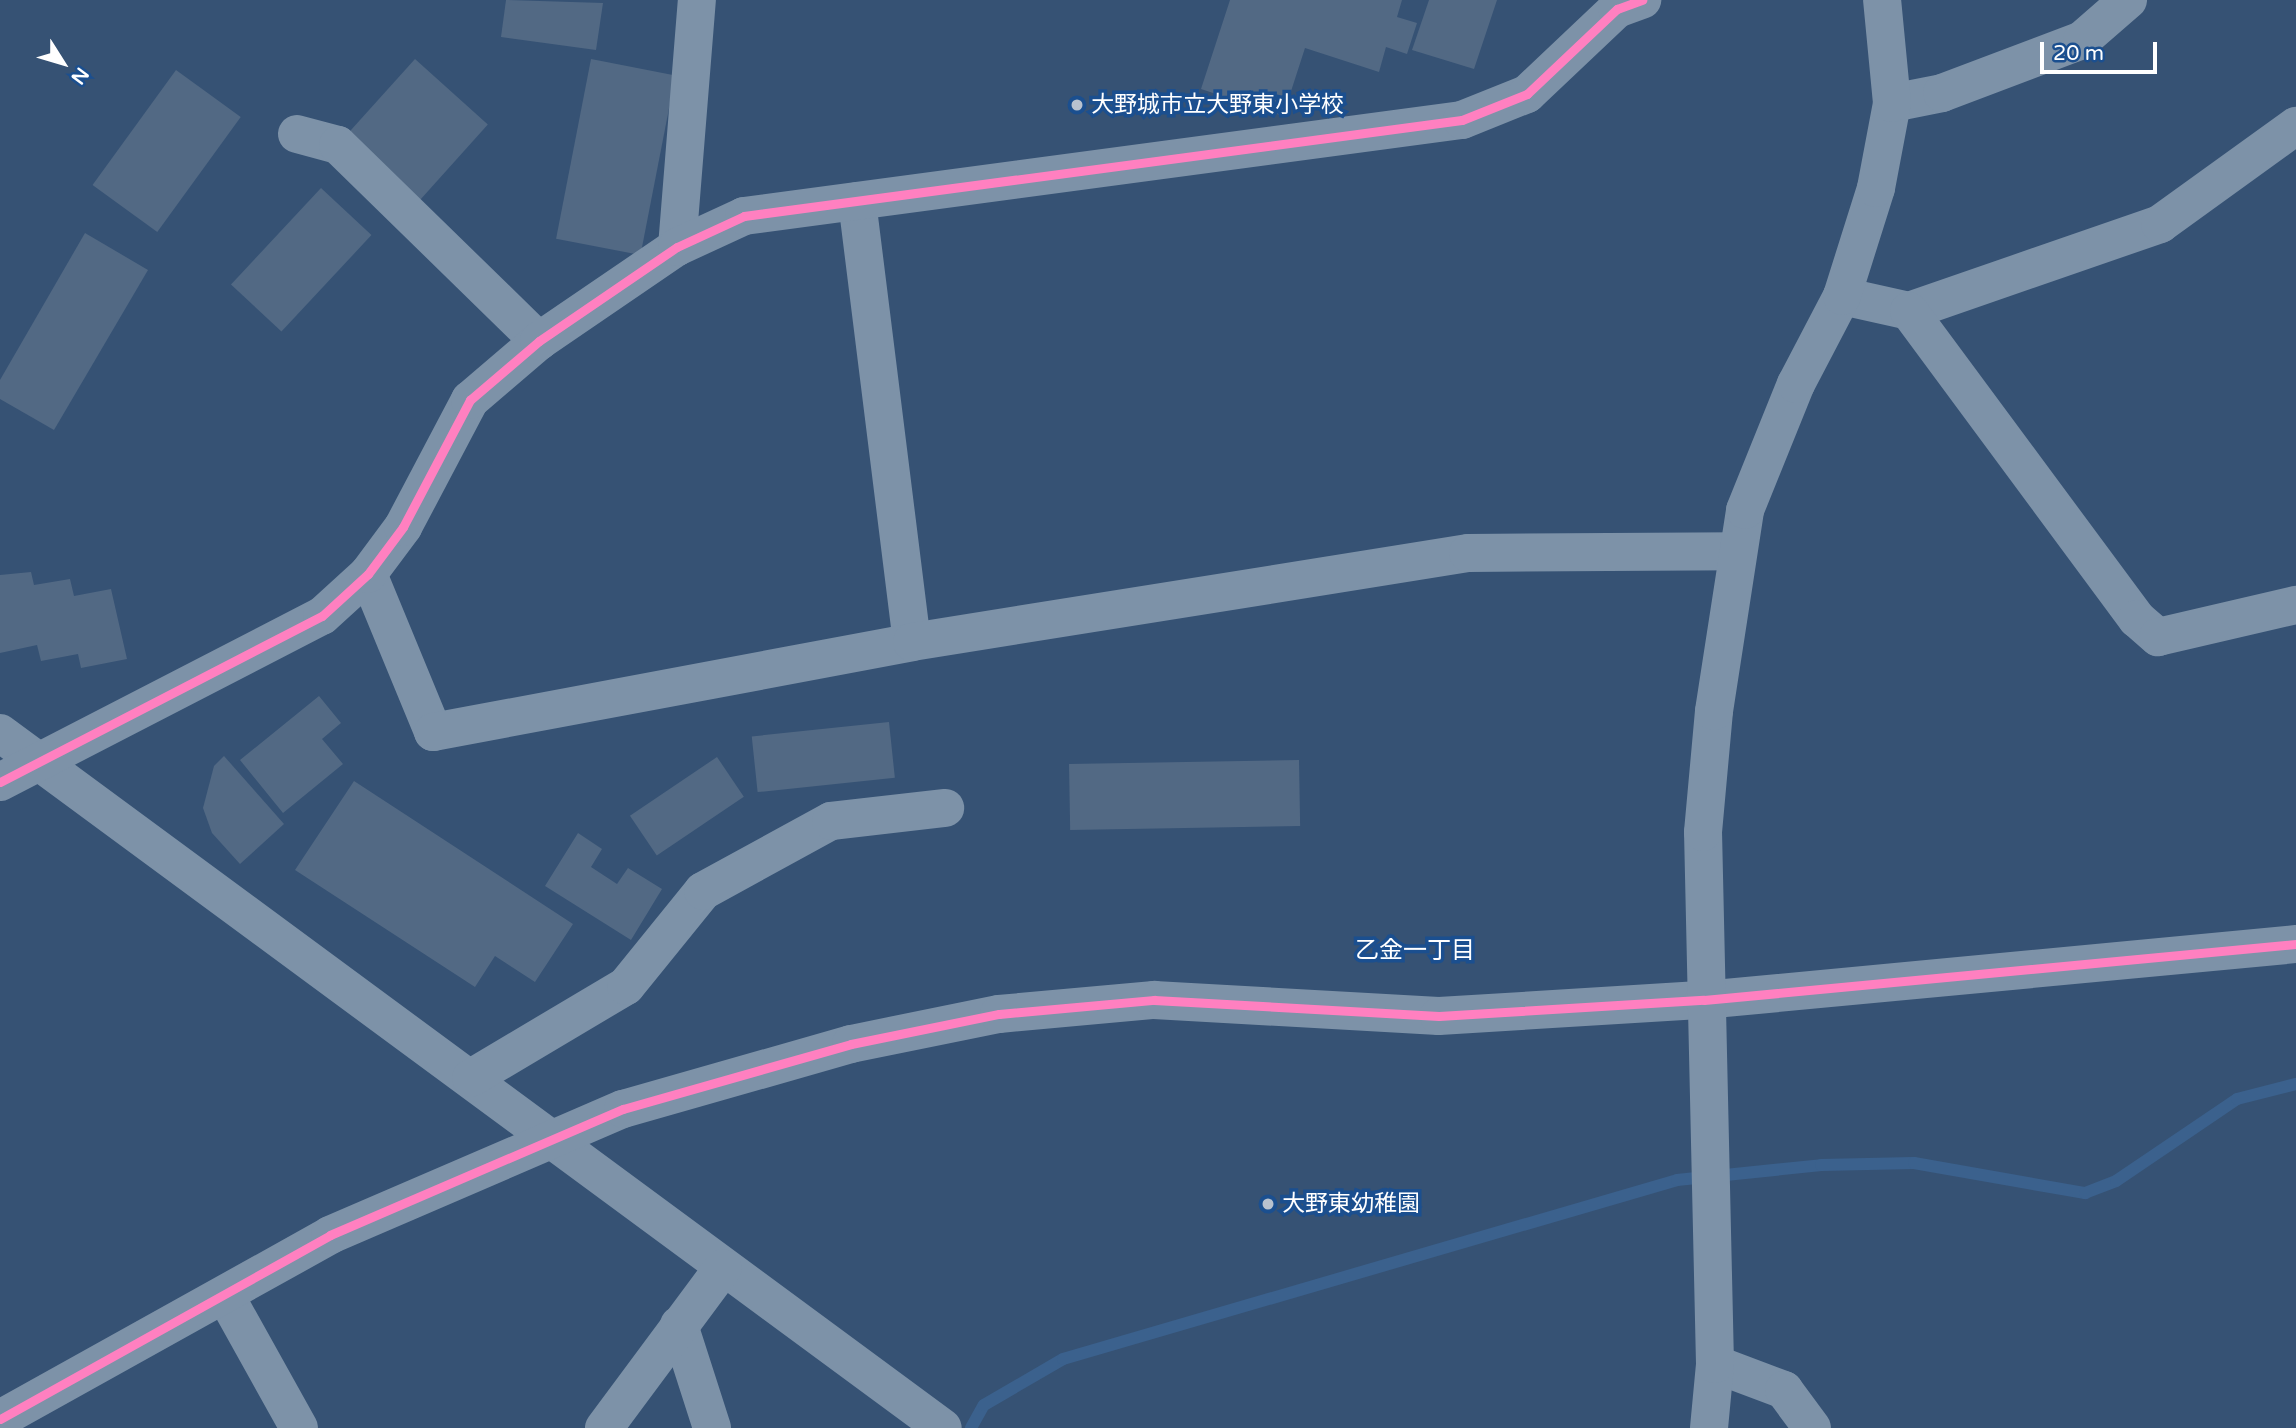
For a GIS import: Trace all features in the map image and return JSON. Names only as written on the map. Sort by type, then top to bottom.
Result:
[{"type":"street","points":[[677,247],[697,0]]},
{"type":"street","points":[[0,782],[42,764],[322,616],[368,574],[403,527],[470,400],[539,341],[677,247],[744,216],[1462,120],[1527,94],[1618,9],[1642,0]]},
{"type":"street","points":[[1709,1428],[1715,1364],[1704,1000],[1703,832],[1736,551],[1745,510],[1796,384],[1842,296],[1876,188],[1892,103],[1882,0]]},
{"type":"street","points":[[1892,103],[1942,93],[2082,40],[2128,0]]},
{"type":"street","points":[[1842,296],[1909,311],[2160,223],[2296,126]]},
{"type":"street","points":[[297,134],[338,145],[539,341]]},
{"type":"street","points":[[857,201],[912,642]]},
{"type":"street","points":[[1909,311],[2137,619],[2158,637],[2296,605]]},
{"type":"street","points":[[368,574],[433,732],[912,642],[1468,552],[1736,551]]},
{"type":"street","points":[[0,733],[554,1137],[723,1268],[943,1428]]},
{"type":"street","points":[[471,1078],[626,986],[703,891],[831,821],[945,808]]},
{"type":"street","points":[[0,1419],[330,1235],[623,1109],[851,1044],[999,1014],[1154,1000],[1439,1016],[1704,1000],[2296,944]]},
{"type":"street","points":[[604,1428],[723,1268]]},
{"type":"street","points":[[225,1295],[299,1428]]},
{"type":"street","points":[[679,1325],[712,1428]]},
{"type":"street","points":[[1715,1364],[1784,1391],[1812,1428]]},
{"type":"building","points":[[506,0],[603,3],[596,50],[501,37]]},
{"type":"building","points":[[1230,0],[1402,0],[1397,17],[1417,23],[1407,54],[1386,47],[1379,72],[1305,48],[1283,116],[1201,89]]},
{"type":"building","points":[[1429,0],[1497,0],[1474,69],[1412,50]]},
{"type":"building","points":[[415,59],[488,125],[420,200],[347,134]]},
{"type":"building","points":[[591,59],[675,75],[641,255],[556,239]]},
{"type":"building","points":[[176,70],[241,117],[157,232],[93,185]]},
{"type":"building","points":[[321,188],[371,235],[281,332],[231,285]]},
{"type":"building","points":[[85,233],[148,270],[54,430],[0,399],[0,380]]},
{"type":"building","points":[[31,572],[34,585],[70,579],[74,596],[111,589],[127,659],[81,668],[78,654],[41,661],[37,645],[0,653],[0,575]]},
{"type":"building","points":[[319,696],[341,723],[322,739],[343,764],[283,813],[240,760]]},
{"type":"building","points":[[889,722],[895,778],[758,792],[752,736]]},
{"type":"building","points":[[224,756],[284,824],[240,864],[212,833],[203,808],[214,766]]},
{"type":"building","points":[[717,757],[744,797],[657,856],[630,816]]},
{"type":"building","points":[[1299,760],[1300,826],[1070,830],[1069,764]]},
{"type":"building","points":[[354,781],[573,924],[535,982],[495,956],[475,987],[295,870]]},
{"type":"building","points":[[578,833],[602,849],[591,867],[617,884],[628,868],[662,889],[631,940],[545,886]]},
{"type":"waterway","points":[[971,1428],[984,1405],[1063,1359],[1677,1180],[1821,1165],[1914,1163],[2085,1193],[2116,1181],[2237,1099],[2296,1084]]},
{"type":"cycle path","points":[[0,782],[322,616],[368,574],[403,527],[470,400],[539,341],[677,247],[744,216],[1462,120],[1527,94],[1617,9],[1642,0]]},
{"type":"cycle path","points":[[0,1419],[330,1235],[623,1109],[851,1044],[999,1014],[1154,1000],[1439,1016],[1704,1000],[2296,944]]},
{"type":"place","name":"大野城市立大野東小学校","points":[[1077,105]]},
{"type":"place","name":"大野東幼稚園","points":[[1268,1204]]},
{"type":"district","name":"乙金一丁目","points":[[1415,951]]}]
